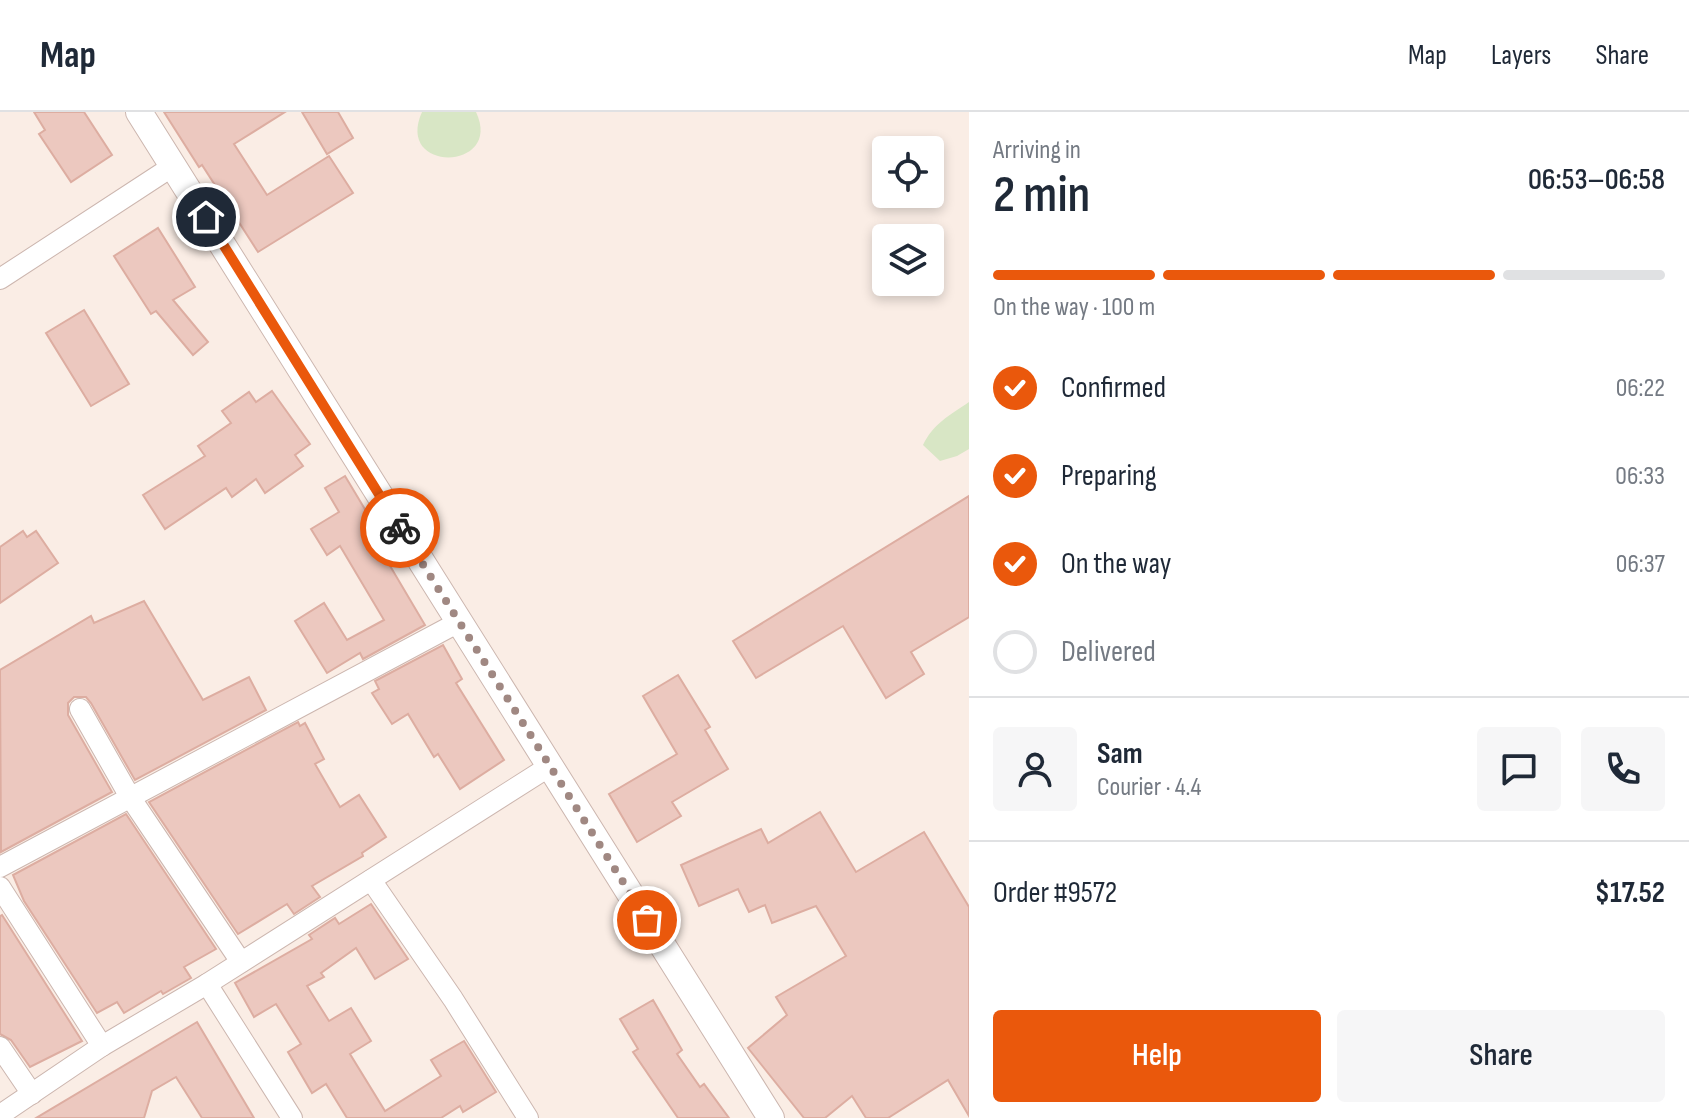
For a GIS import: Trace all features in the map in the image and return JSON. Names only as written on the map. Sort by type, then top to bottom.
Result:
[{"type":"street","points":[[139,112],[771,1118]]},
{"type":"street","points":[[0,279],[173,166]]},
{"type":"street","points":[[0,867],[459,622]]},
{"type":"street","points":[[80,709],[130,797],[241,962]]},
{"type":"street","points":[[0,1115],[102,1046],[207,984],[550,766]]},
{"type":"street","points":[[371,880],[453,999],[528,1118]]},
{"type":"street","points":[[0,887],[102,1046]]},
{"type":"street","points":[[207,984],[292,1118]]},
{"type":"street","points":[[0,1047],[32,1094]]},
{"type":"green space","points":[[422,112],[476,112],[481,131],[475,146],[464,154],[449,157],[434,155],[423,146],[417,132]]},
{"type":"green space","points":[[969,402],[969,449],[940,461],[923,445],[937,426]]},
{"type":"building","points":[[34,112],[84,112],[112,155],[71,182],[39,134],[45,130]]},
{"type":"building","points":[[164,112],[285,112],[234,144],[267,195],[329,156],[353,193],[258,252]]},
{"type":"building","points":[[302,112],[338,112],[353,138],[327,154]]},
{"type":"building","points":[[158,228],[195,287],[173,300],[208,342],[193,355],[156,311],[151,314],[114,256]]},
{"type":"building","points":[[84,310],[129,384],[91,406],[46,333]]},
{"type":"building","points":[[272,391],[310,444],[295,455],[303,466],[265,493],[256,479],[232,497],[226,488],[165,529],[143,495],[205,456],[198,446],[231,423],[222,411],[249,392],[256,402]]},
{"type":"building","points":[[345,476],[375,526],[371,528],[383,554],[425,625],[363,659],[360,653],[327,673],[295,621],[324,603],[347,640],[384,620],[340,546],[327,555],[311,529],[339,512],[325,488]]},
{"type":"building","points":[[969,496],[969,617],[911,652],[924,674],[886,698],[843,626],[756,678],[733,641]]},
{"type":"building","points":[[23,531],[27,537],[36,531],[58,563],[0,603],[0,547]]},
{"type":"building","points":[[144,601],[203,700],[249,677],[266,710],[135,780],[91,703],[86,697],[74,697],[68,703],[68,715],[112,792],[1,852],[0,670],[91,616],[94,623]]},
{"type":"building","points":[[443,645],[462,679],[456,683],[504,760],[460,789],[438,754],[434,757],[408,714],[392,724],[372,693],[379,689],[375,681]]},
{"type":"building","points":[[678,675],[710,727],[705,730],[728,769],[672,802],[681,816],[637,842],[609,794],[677,754],[643,696]]},
{"type":"building","points":[[298,722],[300,726],[305,723],[324,759],[315,764],[340,807],[359,795],[386,837],[362,853],[363,856],[312,886],[320,897],[294,914],[287,904],[238,934],[149,802]]},
{"type":"building","points":[[820,812],[856,872],[924,832],[969,907],[969,1116],[948,1080],[888,1118],[866,1118],[852,1096],[825,1118],[804,1118],[748,1048],[787,1015],[776,997],[846,956],[816,906],[772,923],[765,905],[749,912],[738,889],[699,906],[681,865],[761,829],[768,843]]},
{"type":"building","points":[[126,814],[216,949],[184,967],[191,978],[163,994],[161,991],[124,1013],[117,1002],[97,1013],[24,901],[13,875]]},
{"type":"building","points":[[371,904],[408,959],[375,979],[356,948],[321,973],[324,977],[307,986],[329,1021],[351,1008],[371,1041],[350,1054],[385,1111],[441,1076],[431,1060],[464,1041],[496,1092],[463,1112],[460,1106],[441,1118],[347,1118],[326,1084],[312,1093],[288,1052],[301,1044],[276,1004],[254,1017],[235,983],[312,939],[309,935],[335,918],[339,924]]},
{"type":"building","points":[[2,915],[82,1041],[30,1067],[11,1040],[0,1034]]},
{"type":"building","points":[[653,1000],[682,1050],[677,1054],[700,1087],[704,1084],[729,1118],[678,1118],[633,1052],[638,1049],[620,1019]]},
{"type":"building","points":[[197,1022],[254,1118],[202,1118],[176,1077],[152,1091],[144,1118],[36,1118]]},
{"type":"way so far","points":[[400,528],[647,920]]},
{"type":"route","points":[[206,217],[400,528]]}]
